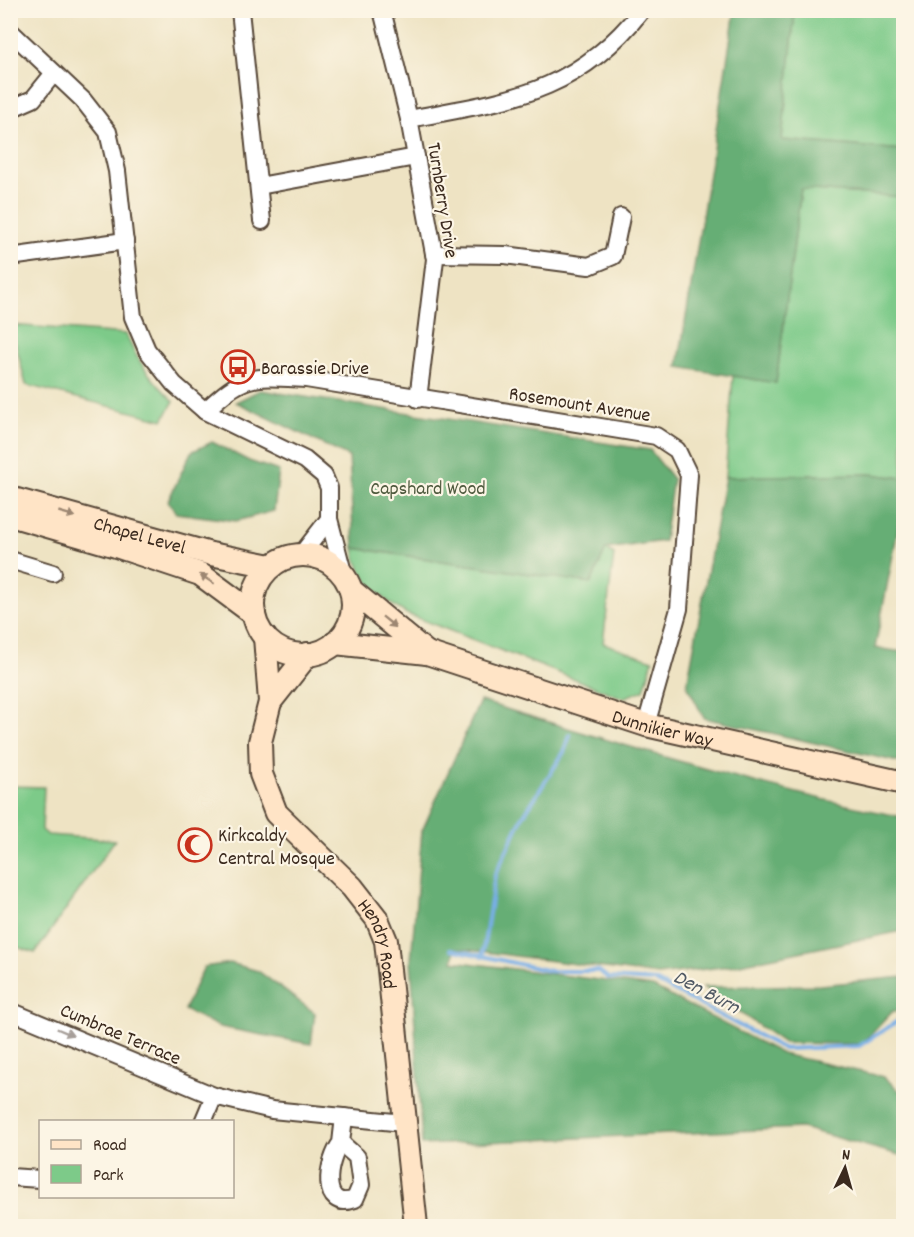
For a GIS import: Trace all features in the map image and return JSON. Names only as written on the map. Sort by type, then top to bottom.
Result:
[{"type":"main road","name":"Chapel Level","points":[[10,498],[211,554],[271,566]]},
{"type":"main road","name":"Chapel Level","points":[[10,516],[116,546],[200,574],[254,614]]},
{"type":"main road","points":[[301,555],[317,556],[332,564],[348,583],[353,606],[351,620],[345,633],[335,643],[308,654],[292,654],[277,648],[265,637],[254,614],[256,588],[271,566],[285,558],[301,555]]},
{"type":"main road","name":"Dunnikier Way","points":[[348,583],[427,653]]},
{"type":"main road","name":"Hendry Road","points":[[265,637],[270,702],[260,742],[261,774],[276,813],[352,887],[378,919],[386,941],[416,1227]]},
{"type":"main road","name":"Dunnikier Way","points":[[335,643],[427,653],[646,724],[903,783]]},
{"type":"main road","name":"Hendry Road","points":[[270,702],[308,654]]},
{"type":"street","points":[[240,10],[262,221]]},
{"type":"street","name":"Turnberry Drive","points":[[382,10],[409,119],[434,254],[418,399]]},
{"type":"street","points":[[409,119],[515,99],[556,84],[601,54],[627,30],[642,10]]},
{"type":"street","points":[[10,31],[82,100],[108,132],[116,162],[133,317],[147,350],[174,384],[204,411],[305,460],[316,468],[329,488],[329,519],[348,583]]},
{"type":"street","points":[[10,109],[33,99],[54,73]]},
{"type":"street","points":[[259,186],[416,157]]},
{"type":"street","points":[[434,254],[505,255],[589,266],[614,256],[621,217]]},
{"type":"street","points":[[10,257],[125,241]]},
{"type":"street","name":"Rosemount Avenue","points":[[204,411],[243,380],[260,376],[306,379],[656,436],[677,450],[689,475],[679,609],[646,724]]},
{"type":"street","points":[[301,555],[329,519]]},
{"type":"street","points":[[10,560],[53,573]]},
{"type":"street","name":"Cumbrae Terrace","points":[[10,1011],[214,1096],[272,1110],[405,1123]]},
{"type":"street","points":[[204,1120],[214,1096]]},
{"type":"street","points":[[341,1143],[344,1117]]},
{"type":"street","points":[[10,1177],[39,1179]]},
{"type":"green space","points":[[735,11],[795,11],[782,140],[903,150],[903,197],[801,189],[776,383],[678,367]]},
{"type":"green space","points":[[795,11],[903,11],[903,150],[782,140]]},
{"type":"green space","points":[[801,189],[903,197],[903,478],[870,474],[725,477],[733,376],[776,383]]},
{"type":"green space","points":[[11,325],[126,334],[146,370],[174,401],[163,420],[26,385]]},
{"type":"green space","name":"Capshard Wood","points":[[260,390],[650,450],[673,479],[664,541],[606,549],[591,583],[354,548],[349,457],[236,402]]},
{"type":"green space","points":[[212,442],[249,461],[279,471],[274,511],[236,521],[176,513],[168,501],[191,452]]},
{"type":"green space","points":[[870,474],[903,478],[903,503],[875,648],[903,652],[903,763],[704,718],[687,685],[725,477]]},
{"type":"green space","points":[[354,548],[591,583],[606,549],[614,554],[603,643],[653,660],[644,690],[623,698],[407,614],[388,602],[372,587],[360,569]]},
{"type":"green space","points":[[480,701],[743,779],[903,817],[903,931],[730,966],[658,975],[455,948],[453,961],[653,987],[782,1054],[884,1077],[903,1094],[903,1156],[802,1128],[422,1145],[411,960],[422,831]]},
{"type":"green space","points":[[11,786],[44,787],[42,830],[48,835],[115,840],[35,953],[11,945]]},
{"type":"green space","points":[[230,963],[258,971],[315,1013],[311,1044],[220,1027],[184,1010],[204,967]]},
{"type":"green space","points":[[903,977],[903,1013],[893,1011],[862,1044],[784,1043],[703,987],[820,985]]},
{"type":"waterway","points":[[482,957],[495,875],[522,818],[564,752],[570,735]]},
{"type":"waterway","name":"Den Burn","points":[[451,949],[550,971],[599,971],[608,978],[655,981],[784,1049],[859,1046],[904,1017]]},
{"type":"place","name":"Barassie Drive","points":[[238,367]]},
{"type":"place","name":"Kirkcaldy Central Mosque","points":[[195,845]]}]
